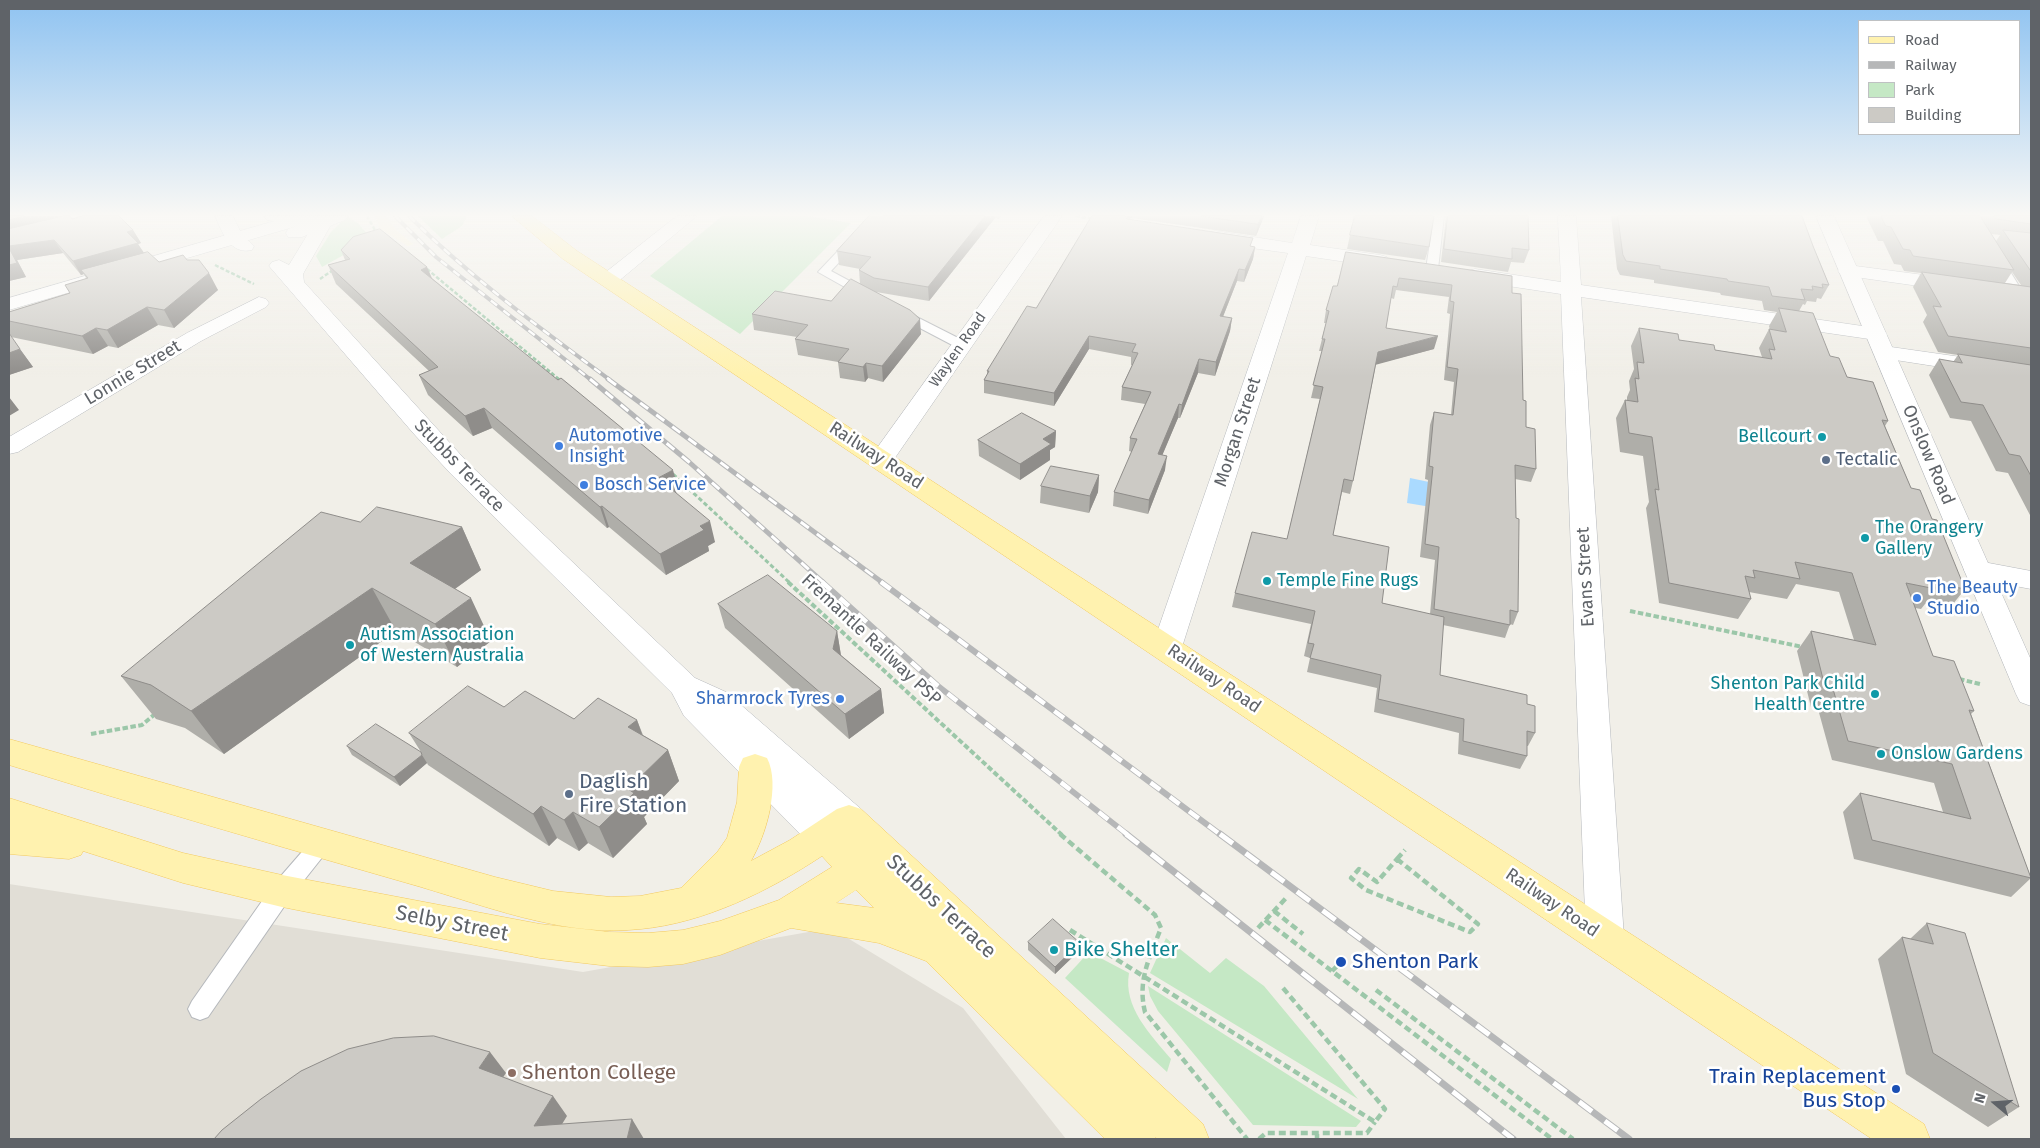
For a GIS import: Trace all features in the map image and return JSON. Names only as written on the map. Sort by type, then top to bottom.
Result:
[{"type":"main road","name":"Railway Road","points":[[592,270],[1167,647],[1909,1139]]},
{"type":"main road","name":"Selby Street","points":[[9,752],[321,844],[570,911],[601,914],[633,914],[666,910],[690,902],[742,883],[779,864],[837,828]]},
{"type":"main road","points":[[690,902],[734,857],[747,833],[755,794],[755,767]]},
{"type":"main road","name":"Selby Street","points":[[9,812],[128,852],[183,868],[282,891],[540,941],[609,949],[648,950],[683,947],[720,938],[791,912],[871,862]]},
{"type":"main road","name":"Stubbs Terrace","points":[[837,828],[871,862],[1188,1139]]},
{"type":"main road","points":[[9,839],[128,852]]},
{"type":"main road","name":"Stubbs Terrace","points":[[871,862],[941,950],[1135,1139]]},
{"type":"main road","points":[[791,912],[879,926],[914,937],[941,950]]},
{"type":"street","points":[[9,304],[56,290],[103,283],[144,270]]},
{"type":"street","points":[[291,280],[295,270]]},
{"type":"street","points":[[608,280],[621,270]]},
{"type":"street","name":"Waylen Road","points":[[881,460],[1015,270]]},
{"type":"street","name":"Morgan Street","points":[[1167,647],[1292,270]]},
{"type":"street","points":[[1438,270],[1571,289],[1880,343],[2031,374]]},
{"type":"street","name":"Evans Street","points":[[1570,270],[1605,938]]},
{"type":"street","points":[[1848,271],[2024,295]]},
{"type":"street","name":"Onslow Road","points":[[1848,271],[2031,694]]},
{"type":"street","name":"Stubbs Terrace","points":[[291,280],[403,408],[460,469],[684,686],[696,708],[755,767],[837,828]]},
{"type":"street","name":"Lonnie Street","points":[[9,447],[194,337],[258,295]]},
{"type":"street","points":[[1978,570],[2031,580]]},
{"type":"street","name":"Stubbs Terrace","points":[[684,686],[715,700],[772,749],[837,828]]},
{"type":"lane","points":[[826,270],[824,272],[876,300]]},
{"type":"lane","points":[[2005,270],[2024,295]]},
{"type":"lane","points":[[893,308],[962,345]]},
{"type":"lane","points":[[200,1009],[282,891],[321,844]]},
{"type":"path","points":[[220,270],[258,295]]},
{"type":"path","points":[[291,280],[332,270]]},
{"type":"path","points":[[427,270],[566,384]]},
{"type":"path","name":"Fremantle Railway PSP","points":[[669,471],[1034,812],[1155,915],[1161,928],[1142,974],[1140,988],[1145,1012],[1247,1139]]},
{"type":"path","points":[[1630,611],[1805,648]]},
{"type":"path","points":[[1951,678],[1980,684]]},
{"type":"path","points":[[91,734],[142,725],[157,712]]},
{"type":"path","points":[[1398,859],[1478,924],[1470,932],[1366,890],[1351,878],[1359,869],[1377,882],[1404,850]]},
{"type":"path","points":[[1258,928],[1288,896]]},
{"type":"path","points":[[1274,911],[1304,934]]},
{"type":"path","points":[[1265,920],[1552,1139]]},
{"type":"path","points":[[1070,930],[1375,1122]]},
{"type":"path","points":[[1332,971],[1341,962]]},
{"type":"path","points":[[1259,1139],[1266,1134],[1317,1136],[1367,1133],[1385,1109],[1283,988]]},
{"type":"path","points":[[1376,990],[1573,1139]]},
{"type":"shaded area","name":"Shenton College","points":[[9,884],[583,972],[831,928],[963,1008],[1066,1139],[9,1139]]},
{"type":"green space","points":[[658,270],[804,270],[740,334],[650,276]]},
{"type":"green space","points":[[1166,938],[1210,973],[1226,958],[1264,986],[1358,1099],[1150,973]]},
{"type":"green space","points":[[1089,952],[1129,973],[1128,985],[1134,1009],[1147,1030],[1171,1059],[1167,1072],[1065,978]]},
{"type":"green space","points":[[1148,986],[1361,1121],[1356,1127],[1253,1125],[1158,1011],[1150,996]]},
{"type":"water","points":[[1410,478],[1429,482],[1426,502],[1430,503],[1431,507],[1407,503]]},
{"type":"building","points":[[81,270],[206,270],[209,273],[164,310],[147,307],[107,330],[96,328],[82,336],[9,321],[9,312],[70,293],[65,285],[88,278]]},
{"type":"building","points":[[333,270],[422,270],[558,380],[561,378],[673,470],[658,478],[710,521],[700,526],[704,530],[660,554],[602,506],[600,507],[484,408],[465,416],[419,375],[438,367]]},
{"type":"building","points":[[859,270],[942,270],[928,287],[874,278]]},
{"type":"building","points":[[1059,270],[1239,270],[1220,316],[1232,318],[1216,362],[1199,359],[1182,405],[1179,404],[1158,454],[1167,456],[1149,500],[1114,492],[1137,439],[1130,438],[1151,392],[1122,387],[1138,353],[1132,352],[1136,344],[1089,336],[1054,393],[984,380],[989,371],[987,371],[1027,306],[1036,308]]},
{"type":"building","points":[[1341,270],[1468,270],[1512,276],[1512,293],[1521,294],[1523,400],[1526,401],[1526,427],[1535,429],[1536,469],[1515,465],[1516,518],[1519,519],[1518,612],[1510,610],[1510,625],[1434,609],[1439,547],[1425,544],[1433,467],[1429,466],[1434,412],[1453,415],[1458,369],[1447,367],[1454,302],[1450,301],[1452,285],[1399,278],[1397,287],[1393,286],[1386,328],[1438,336],[1378,352],[1353,481],[1344,479],[1333,535],[1389,547],[1382,603],[1444,617],[1440,675],[1527,695],[1527,704],[1535,706],[1535,733],[1527,731],[1527,756],[1463,741],[1464,719],[1378,699],[1381,675],[1310,658],[1314,644],[1308,643],[1315,611],[1235,593],[1252,532],[1287,539],[1323,387],[1313,385],[1325,339],[1322,339],[1329,311],[1326,310],[1333,286],[1337,286]]},
{"type":"building","points":[[1664,270],[1823,270],[1829,285],[1822,284],[1823,288],[1812,286],[1813,290],[1801,289],[1805,300],[1772,296],[1769,287],[1728,281],[1727,279]]},
{"type":"building","points":[[1922,272],[2031,287],[2031,348],[1948,336],[1933,306],[1941,307]]},
{"type":"building","points":[[851,279],[910,310],[920,319],[882,366],[866,363],[863,367],[838,362],[849,349],[795,339],[808,325],[752,314],[775,291],[831,301]]},
{"type":"building","points":[[1779,308],[1813,313],[1830,356],[1839,358],[1847,377],[1873,382],[1888,421],[1882,420],[1911,488],[1920,490],[1932,519],[1937,520],[1965,589],[1934,583],[1936,589],[1906,583],[1933,656],[1954,661],[1974,711],[1969,710],[2031,878],[1872,840],[1860,793],[1971,819],[1952,764],[1848,741],[1833,689],[1825,687],[1811,631],[1876,645],[1852,573],[1795,562],[1800,579],[1753,570],[1755,578],[1745,576],[1751,599],[1669,583],[1655,489],[1659,490],[1652,437],[1629,433],[1625,400],[1638,402],[1635,378],[1639,379],[1637,362],[1644,363],[1639,328],[1678,334],[1679,340],[1714,345],[1715,350],[1772,359],[1769,349],[1775,350],[1769,329],[1786,332]]},
{"type":"building","points":[[9,333],[20,349],[9,353]]},
{"type":"building","points":[[1958,354],[2031,365],[2031,476],[2020,456],[2009,454],[1983,405],[1961,402],[1939,359],[1962,363]]},
{"type":"building","points":[[1022,413],[1056,431],[1043,439],[1051,444],[1020,464],[978,440]]},
{"type":"building","points":[[1051,466],[1099,475],[1090,496],[1041,486]]},
{"type":"building","points":[[377,507],[462,527],[410,563],[471,598],[435,624],[372,588],[191,711],[151,685],[121,676],[321,512],[360,522]]},
{"type":"building","points":[[768,575],[837,631],[833,649],[881,689],[845,714],[718,604]]},
{"type":"building","name":"Daglish Fire Station","points":[[468,686],[504,707],[525,691],[574,719],[598,698],[637,720],[628,727],[668,750],[628,789],[634,793],[599,827],[573,812],[564,820],[541,806],[533,814],[409,733]]},
{"type":"building","points":[[376,724],[421,752],[422,755],[394,777],[347,746]]},
{"type":"building","name":"Bike Shelter","points":[[1053,919],[1080,943],[1055,967],[1028,942]]},
{"type":"building","points":[[1927,923],[1965,933],[2019,1107],[1933,1053],[1902,937],[1933,944]]},
{"type":"building","points":[[434,1036],[490,1052],[479,1068],[553,1096],[534,1126],[632,1119],[627,1139],[214,1139],[222,1130],[261,1099],[301,1071],[348,1049],[393,1038]]},
{"type":"railway","points":[[452,270],[591,380]]},
{"type":"railway","points":[[468,270],[532,322],[610,380]]},
{"type":"railway","points":[[590,379],[689,462],[824,583]]},
{"type":"railway","points":[[608,379],[883,583]]},
{"type":"railway","points":[[822,582],[938,686],[1128,835]]},
{"type":"railway","points":[[881,582],[1221,835]]},
{"type":"railway","points":[[1126,834],[1513,1139]]},
{"type":"railway","points":[[1220,834],[1629,1139]]},
{"type":"place","name":"Bellcourt","points":[[1822,437]]},
{"type":"place","name":"Automotive Insight","points":[[559,446]]},
{"type":"place","name":"Tectalic","points":[[1826,460]]},
{"type":"place","name":"Bosch Service","points":[[584,485]]},
{"type":"place","name":"The Orangery Gallery","points":[[1865,538]]},
{"type":"place","name":"Temple Fine Rugs","points":[[1267,581]]},
{"type":"place","name":"The Beauty Studio","points":[[1917,598]]},
{"type":"place","name":"Autism Association of Western Australia","points":[[350,645]]},
{"type":"place","name":"Shenton Park Child Health Centre","points":[[1875,694]]},
{"type":"place","name":"Sharmrock Tyres","points":[[840,699]]},
{"type":"place","name":"Onslow Gardens","points":[[1881,754]]},
{"type":"place","name":"Daglish Fire Station","points":[[569,794]]},
{"type":"place","name":"Bike Shelter","points":[[1054,950]]},
{"type":"place","name":"Shenton Park","points":[[1341,962]]},
{"type":"place","name":"Shenton College","points":[[512,1073]]},
{"type":"place","name":"Train Replacement Bus Stop","points":[[1896,1089]]}]
